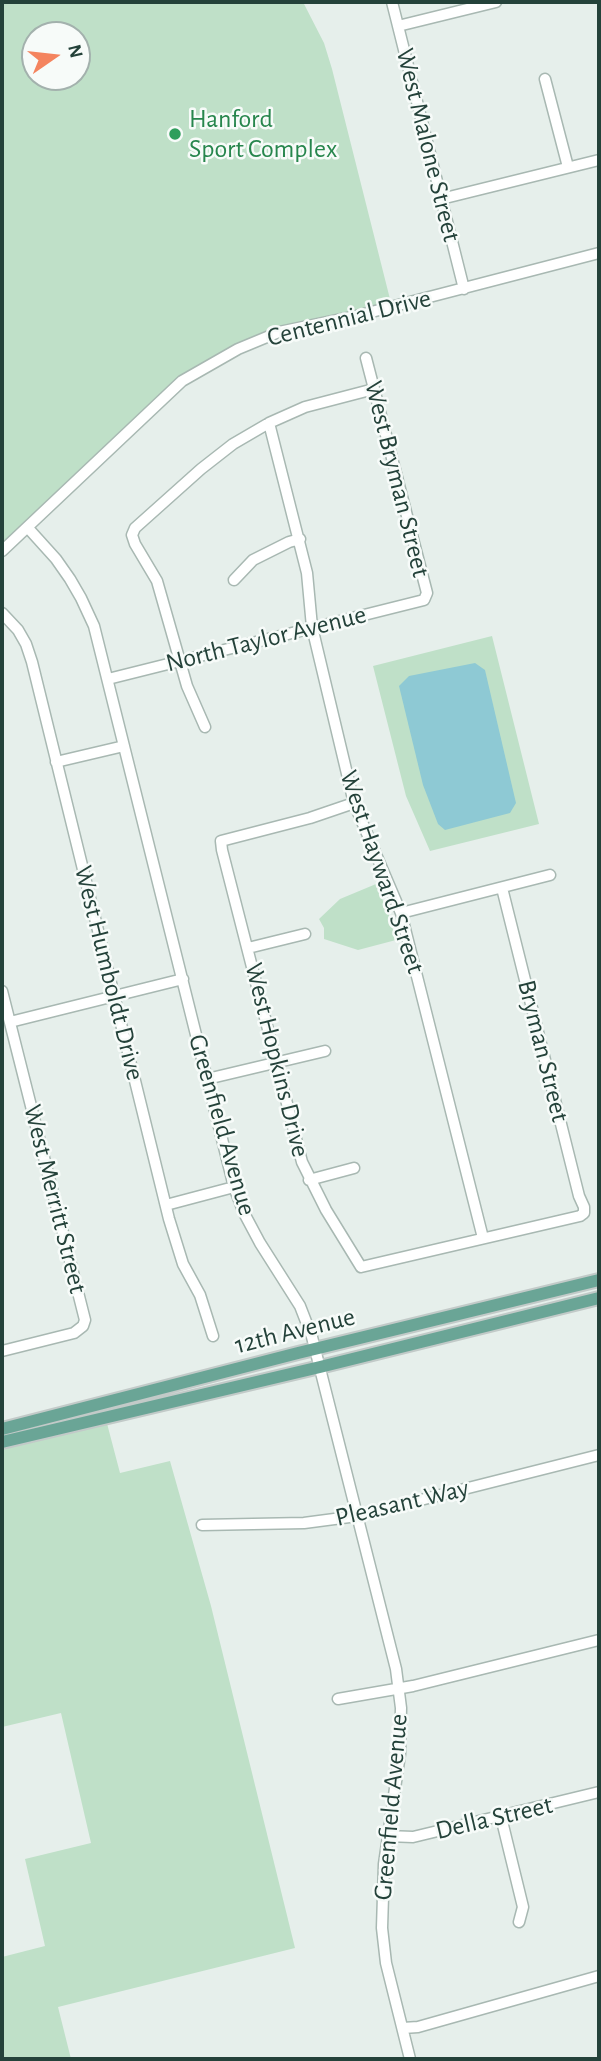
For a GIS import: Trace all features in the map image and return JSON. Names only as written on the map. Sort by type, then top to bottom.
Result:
[{"type":"main road","name":"12th Avenue","points":[[2,1429],[599,1280]]},
{"type":"main road","name":"12th Avenue","points":[[2,1442],[599,1298]]},
{"type":"street","name":"West Malone Street","points":[[392,2],[464,289]]},
{"type":"street","points":[[398,26],[496,2]]},
{"type":"street","points":[[545,79],[568,167]]},
{"type":"street","points":[[441,199],[599,160]]},
{"type":"street","name":"Centennial Drive","points":[[2,551],[182,382],[238,349],[279,332],[356,316],[599,253]]},
{"type":"street","name":"West Bryman Street","points":[[366,358],[427,593],[424,600]]},
{"type":"street","points":[[205,727],[187,686],[157,581],[132,535],[135,528],[201,469],[233,444],[269,423],[304,407],[374,389]]},
{"type":"street","name":"West Hayward Street","points":[[269,423],[300,539],[307,573],[312,627],[354,803],[401,913],[483,1238]]},
{"type":"street","name":"Greenfield Avenue","points":[[28,528],[56,559],[81,598],[94,626],[234,1187],[260,1244],[300,1306],[316,1349],[400,1688],[400,1754],[384,1864],[382,1928],[386,1962],[410,2059]]},
{"type":"street","points":[[234,580],[253,560],[300,539]]},
{"type":"street","name":"North Taylor Avenue","points":[[108,679],[424,600]]},
{"type":"street","name":"West Humboldt Drive","points":[[2,614],[18,630],[26,643],[166,1205],[183,1264],[200,1295],[213,1336]]},
{"type":"street","points":[[56,762],[124,746]]},
{"type":"street","name":"West Hopkins Drive","points":[[354,803],[310,818],[221,841],[302,1162],[309,1180],[361,1267],[483,1238]]},
{"type":"street","points":[[401,913],[550,875]]},
{"type":"street","name":"Bryman Street","points":[[483,1238],[584,1213],[502,888]]},
{"type":"street","points":[[248,948],[305,934]]},
{"type":"street","points":[[10,1022],[183,979]]},
{"type":"street","name":"West Merritt Street","points":[[2,991],[84,1314],[83,1326],[74,1333],[2,1352]]},
{"type":"street","points":[[207,1079],[325,1051]]},
{"type":"street","points":[[309,1180],[354,1168]]},
{"type":"street","points":[[166,1205],[234,1187]]},
{"type":"street","name":"Pleasant Way","points":[[202,1525],[304,1524],[357,1516],[599,1455]]},
{"type":"street","points":[[338,1699],[425,1683],[599,1640]]},
{"type":"street","name":"Della Street","points":[[387,1836],[413,1837],[599,1793]]},
{"type":"street","points":[[501,1817],[523,1908],[519,1922]]},
{"type":"street","points":[[403,2028],[418,2027],[599,1976]]},
{"type":"green space","name":"Hanford Sport Complex","points":[[2,2],[303,2],[324,43],[392,307],[279,332],[182,382],[2,550]]},
{"type":"green space","points":[[492,636],[539,824],[430,851],[406,796],[373,666]]},
{"type":"green space","points":[[376,884],[396,940],[358,950],[324,939],[324,928],[319,919],[340,899]]},
{"type":"green space","points":[[104,1412],[120,1473],[170,1461],[211,1606],[295,1948],[58,2007],[71,2059],[2,2059],[2,1957],[45,1946],[25,1859],[91,1843],[61,1713],[2,1727],[2,1436]]},
{"type":"water","points":[[475,663],[485,670],[516,803],[510,813],[445,830],[438,824],[423,785],[399,686],[409,676]]},
{"type":"place","name":"Hanford Sport Complex","points":[[175,134]]}]
